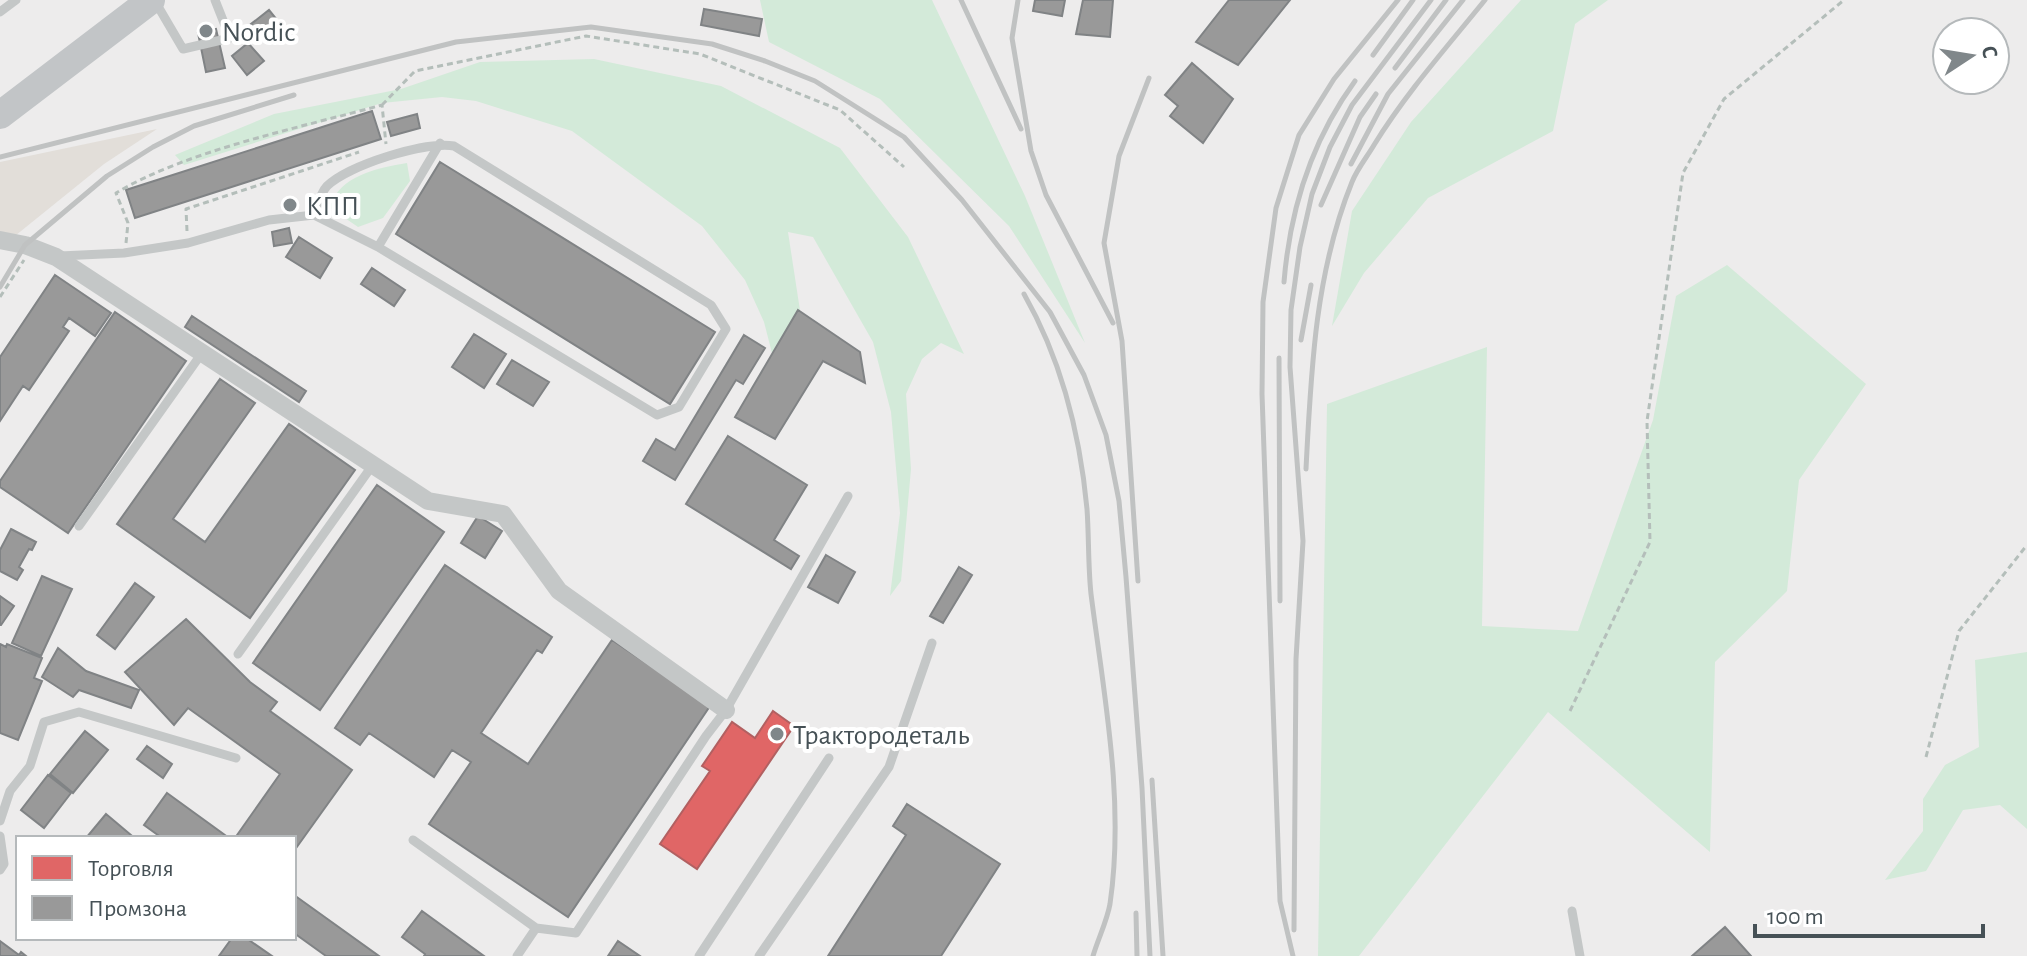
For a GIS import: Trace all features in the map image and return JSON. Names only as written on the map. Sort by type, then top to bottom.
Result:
[{"type":"main road","points":[[0,115],[152,0]]},
{"type":"street","points":[[0,240],[32,247],[56,257],[428,501],[503,514],[559,591],[726,710]]},
{"type":"lane","points":[[0,12],[16,0]]},
{"type":"lane","points":[[152,0],[183,49],[230,38],[215,0]]},
{"type":"lane","points":[[56,257],[124,253],[188,243],[269,220],[314,215],[378,247],[657,415],[679,407],[726,329],[711,305],[454,146],[440,143],[369,163],[326,187],[314,215]]},
{"type":"lane","points":[[378,247],[440,143]]},
{"type":"lane","points":[[79,526],[202,353]]},
{"type":"lane","points":[[238,654],[372,466]]},
{"type":"lane","points":[[413,840],[536,928],[576,933],[726,710],[848,496]]},
{"type":"lane","points":[[759,956],[889,767],[932,643]]},
{"type":"lane","points":[[0,821],[10,791],[30,766],[44,722],[79,712],[236,758]]},
{"type":"lane","points":[[699,956],[829,758]]},
{"type":"lane","points":[[0,836],[4,864],[0,870]]},
{"type":"lane","points":[[1572,911],[1580,956]]},
{"type":"lane","points":[[517,956],[536,928]]},
{"type":"path","points":[[1570,711],[1650,542],[1647,421],[1683,173],[1724,99],[1844,0]]},
{"type":"path","points":[[124,253],[128,223],[116,193],[144,176],[227,148],[382,105],[415,71],[586,36],[700,54],[840,110],[904,167]]},
{"type":"path","points":[[382,105],[386,144]]},
{"type":"path","points":[[188,243],[186,209],[372,148]]},
{"type":"path","points":[[0,297],[32,247]]},
{"type":"path","points":[[1926,757],[1959,631],[2027,545]]},
{"type":"shaded area","points":[[157,129],[104,164],[0,248],[0,162]]},
{"type":"green space","points":[[760,0],[932,0],[1025,196],[1085,343],[1009,226],[880,99],[769,42]]},
{"type":"green space","points":[[1521,0],[1608,0],[1575,24],[1553,131],[1428,198],[1364,273],[1332,326],[1352,211],[1411,122]]},
{"type":"green space","points":[[594,59],[721,86],[840,148],[908,237],[964,354],[941,343],[922,359],[906,394],[911,469],[901,581],[890,596],[900,513],[891,412],[873,342],[813,237],[788,232],[801,317],[773,357],[764,322],[745,280],[702,226],[572,131],[476,101],[442,97],[382,103],[184,165],[175,155],[274,114],[401,89],[480,62]]},
{"type":"green space","points":[[407,163],[410,181],[383,218],[358,227],[329,207],[342,187],[351,180],[384,167]]},
{"type":"green space","points":[[1727,265],[1866,384],[1799,480],[1787,591],[1715,662],[1710,852],[1548,712],[1359,956],[1318,956],[1327,404],[1487,347],[1482,626],[1578,631],[1653,420],[1676,296]]},
{"type":"green space","points":[[2027,652],[2027,829],[2000,805],[1963,810],[1926,871],[1885,880],[1923,831],[1923,799],[1945,765],[1979,747],[1975,660]]},
{"type":"building: Торговля","points":[[773,711],[794,726],[697,869],[660,844],[710,771],[702,766],[732,722],[755,738]]},
{"type":"building: Промзона","points":[[1035,0],[1065,0],[1062,16],[1033,11]]},
{"type":"building: Промзона","points":[[1083,0],[1113,0],[1110,37],[1076,34]]},
{"type":"building: Промзона","points":[[1229,0],[1290,0],[1238,65],[1196,42]]},
{"type":"building: Промзона","points":[[704,9],[762,19],[759,36],[701,25]]},
{"type":"building: Промзона","points":[[269,10],[278,21],[260,35],[251,24]]},
{"type":"building: Промзона","points":[[216,29],[225,68],[206,72],[198,33]]},
{"type":"building: Промзона","points":[[248,43],[264,61],[247,75],[232,56]]},
{"type":"building: Промзона","points":[[1192,63],[1233,99],[1203,143],[1170,116],[1178,106],[1165,95]]},
{"type":"building: Промзона","points":[[372,111],[381,139],[135,218],[126,190]]},
{"type":"building: Промзона","points":[[417,114],[420,128],[391,136],[387,122]]},
{"type":"building: Промзона","points":[[440,162],[715,332],[670,404],[396,234]]},
{"type":"building: Промзона","name":"КПП","points":[[295,200],[296,209],[284,210],[283,202]]},
{"type":"building: Промзона","points":[[289,228],[292,243],[274,246],[272,232]]},
{"type":"building: Промзона","points":[[299,237],[332,258],[320,278],[286,257]]},
{"type":"building: Промзона","points":[[372,268],[405,290],[394,306],[361,284]]},
{"type":"building: Промзона","points":[[55,275],[111,313],[95,336],[69,318],[63,327],[69,331],[29,390],[23,386],[0,421],[0,357]]},
{"type":"building: Промзона","points":[[798,310],[860,352],[865,383],[823,361],[775,439],[735,417]]},
{"type":"building: Промзона","points":[[115,312],[186,361],[68,533],[0,487],[0,481]]},
{"type":"building: Промзона","points":[[192,316],[306,391],[299,402],[185,327]]},
{"type":"building: Промзона","points":[[474,334],[506,354],[484,388],[452,367]]},
{"type":"building: Промзона","points":[[744,335],[765,348],[743,384],[736,380],[675,480],[643,461],[656,439],[675,450]]},
{"type":"building: Промзона","points":[[512,360],[549,382],[533,406],[497,384]]},
{"type":"building: Промзона","points":[[220,379],[255,403],[173,519],[205,542],[289,424],[355,470],[250,618],[117,524]]},
{"type":"building: Промзона","points":[[728,436],[807,485],[774,540],[799,556],[791,569],[686,504]]},
{"type":"building: Промзона","points":[[377,485],[444,532],[320,710],[253,663]]},
{"type":"building: Промзона","points":[[478,516],[502,531],[485,558],[461,543]]},
{"type":"building: Промзона","points":[[11,529],[36,542],[19,567],[23,570],[17,580],[0,571],[0,550]]},
{"type":"building: Промзона","points":[[826,555],[855,572],[838,603],[808,587]]},
{"type":"building: Промзона","points":[[445,565],[552,637],[542,653],[537,650],[481,733],[528,764],[612,640],[710,706],[568,917],[429,824],[471,762],[452,750],[434,777],[369,733],[360,745],[335,728]]},
{"type":"building: Промзона","points":[[959,567],[972,575],[943,623],[930,616]]},
{"type":"building: Промзона","points":[[42,576],[72,589],[41,656],[12,643]]},
{"type":"building: Промзона","points":[[135,583],[154,597],[115,649],[97,635]]},
{"type":"building: Промзона","points":[[0,596],[14,606],[1,625],[0,625]]},
{"type":"building: Промзона","points":[[186,619],[250,682],[277,702],[270,711],[352,770],[296,848],[296,836],[236,836],[280,774],[188,708],[174,725],[125,672]]},
{"type":"building: Промзона","points":[[0,644],[42,658],[34,678],[42,681],[18,740],[0,733]]},
{"type":"building: Промзона","points":[[58,648],[86,671],[139,690],[131,708],[79,690],[73,697],[42,677]]},
{"type":"building: Промзона","points":[[85,731],[108,750],[73,793],[50,774]]},
{"type":"building: Промзона","points":[[147,746],[172,764],[163,778],[137,759]]},
{"type":"building: Промзона","points":[[48,775],[71,793],[44,828],[21,810]]},
{"type":"building: Промзона","points":[[167,793],[226,836],[159,836],[144,825]]},
{"type":"building: Промзона","points":[[907,804],[1000,864],[941,956],[828,956],[906,835],[893,826]]},
{"type":"building: Промзона","points":[[106,814],[131,835],[130,836],[88,836]]},
{"type":"building: Промзона","points":[[296,896],[379,956],[326,956],[296,934]]},
{"type":"building: Промзона","points":[[422,911],[484,956],[424,956],[402,937]]},
{"type":"building: Промзона","points":[[1725,927],[1751,956],[1692,956]]},
{"type":"building: Промзона","points":[[231,940],[249,940],[272,956],[219,956]]},
{"type":"building: Промзона","points":[[0,941],[19,955],[21,952],[26,956],[0,956]]},
{"type":"building: Промзона","points":[[618,941],[640,956],[608,956]]},
{"type":"railway","points":[[961,0],[1021,129]]},
{"type":"railway","points":[[1018,0],[1012,38],[1031,151],[1046,195],[1113,323]]},
{"type":"railway","points":[[1293,956],[1280,901],[1262,394],[1263,302],[1276,208],[1299,135],[1334,79],[1398,0]]},
{"type":"railway","points":[[1373,55],[1413,0]]},
{"type":"railway","points":[[1294,930],[1296,659],[1303,541],[1290,367],[1291,310],[1300,247],[1312,194],[1330,147],[1352,105],[1431,0]]},
{"type":"railway","points":[[1395,68],[1446,0]]},
{"type":"railway","points":[[1351,164],[1388,94],[1463,0]]},
{"type":"railway","points":[[1306,469],[1317,323],[1330,251],[1352,182],[1400,107],[1485,0]]},
{"type":"railway","points":[[0,157],[456,42],[591,27],[712,44],[765,61],[815,81],[904,137],[962,200],[1050,312],[1084,375],[1106,435],[1119,501],[1126,577],[1142,788],[1150,956]]},
{"type":"railway","points":[[1138,581],[1122,341],[1104,243],[1119,156],[1149,78]]},
{"type":"railway","points":[[1284,282],[1292,228],[1306,176],[1327,127],[1355,81]]},
{"type":"railway","points":[[1321,205],[1360,117],[1376,94]]},
{"type":"railway","points":[[0,287],[25,245],[107,176],[194,126],[294,95]]},
{"type":"railway","points":[[1301,340],[1311,285]]},
{"type":"railway","points":[[1024,294],[1048,344],[1067,398],[1087,509],[1090,583],[1107,710],[1115,826],[1110,904],[1093,956]]},
{"type":"railway","points":[[1279,358],[1280,601]]},
{"type":"railway","points":[[1152,780],[1163,956]]},
{"type":"railway","points":[[1136,913],[1137,956]]},
{"type":"place","name":"Nordic","points":[[206,31]]},
{"type":"place","name":"КПП","points":[[290,205]]},
{"type":"place","name":"Трактородеталь","points":[[777,734]]}]
